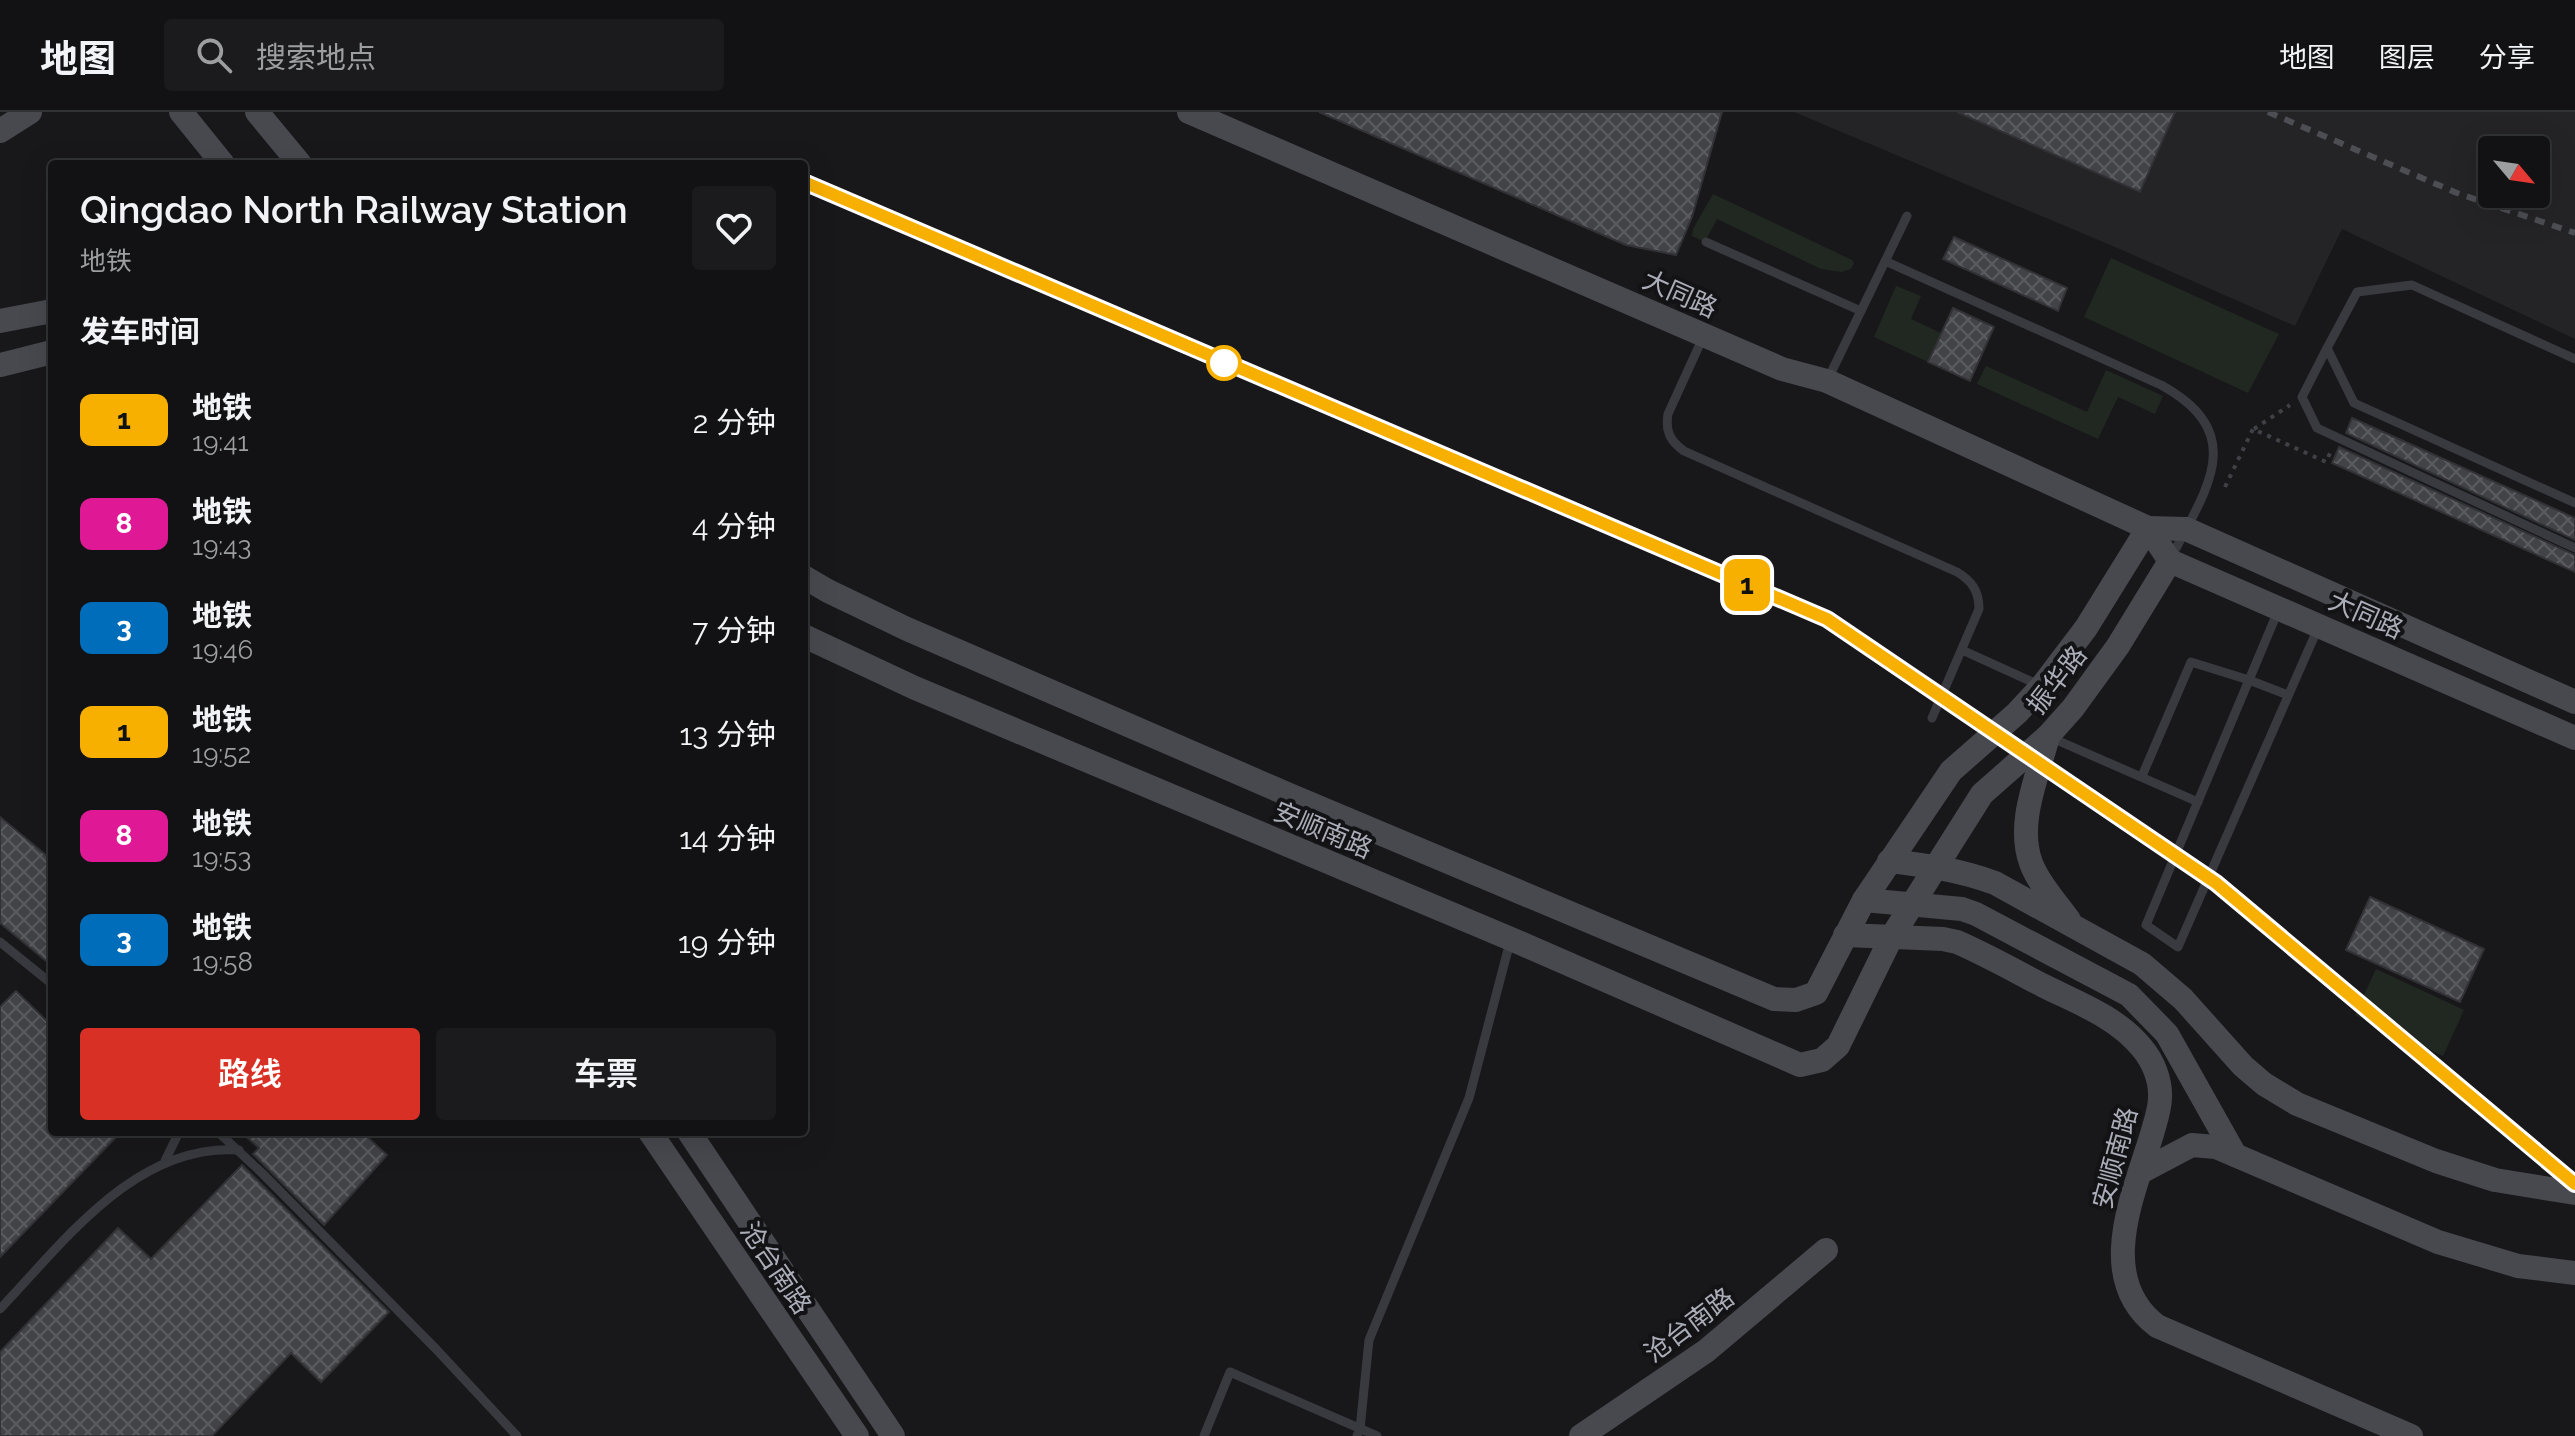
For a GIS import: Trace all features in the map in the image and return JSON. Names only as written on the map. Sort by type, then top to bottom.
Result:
[{"type":"main road","points":[[0,131],[30,112]]},
{"type":"main road","points":[[181,112],[220,160]]},
{"type":"main road","points":[[257,112],[297,160]]},
{"type":"main road","name":"大同路","points":[[1189,112],[1782,369],[1827,381],[2148,528],[2186,529],[2575,702]]},
{"type":"main road","points":[[0,321],[48,312]]},
{"type":"main road","points":[[0,365],[48,353]]},
{"type":"main road","points":[[2148,528],[2170,561]]},
{"type":"main road","name":"振华路","points":[[1816,993],[1864,900],[1951,771],[2017,713],[2042,686],[2086,628],[2148,528]]},
{"type":"main road","name":"大同路","points":[[2170,561],[2575,738]]},
{"type":"main road","name":"振华路","points":[[1822,1060],[1838,1046],[1891,938],[1982,794],[2048,736],[2073,708],[2118,646],[2170,561]]},
{"type":"main road","name":"安顺南路","points":[[808,579],[907,629],[1287,794],[1774,999],[1796,1000],[1816,993]]},
{"type":"main road","name":"安顺南路","points":[[808,638],[915,688],[1511,939],[1800,1065],[1822,1060]]},
{"type":"main road","points":[[2048,736],[2027,815],[2026,841],[2032,866],[2070,922]]},
{"type":"main road","points":[[1889,861],[1973,874],[2070,922],[2142,964],[2183,999],[2243,1066],[2264,1084],[2297,1104],[2436,1161],[2495,1180],[2575,1193]]},
{"type":"main road","points":[[1864,900],[1962,909],[1976,914],[2129,995],[2167,1034],[2235,1155]]},
{"type":"main road","name":"安顺南路","points":[[1845,935],[1957,942],[2118,1024],[2142,1048],[2156,1070],[2161,1097],[2128,1209],[2122,1241],[2122,1265],[2129,1289],[2144,1316],[2157,1326],[2411,1436]]},
{"type":"main road","name":"沧台南路","points":[[653,1136],[857,1436]]},
{"type":"main road","name":"沧台南路","points":[[692,1136],[893,1436]]},
{"type":"main road","points":[[2141,1172],[2192,1145],[2216,1147],[2438,1242],[2541,1270],[2575,1273]]},
{"type":"main road","name":"沧台南路","points":[[1581,1436],[1706,1351],[1826,1250]]},
{"type":"lane","points":[[1827,381],[1907,216]]},
{"type":"lane","points":[[1706,242],[1861,311]]},
{"type":"lane","points":[[1885,261],[2161,385],[2188,402],[2206,423],[2215,453],[2209,480],[2170,561]]},
{"type":"lane","points":[[2575,359],[2412,285],[2357,292],[2302,397],[2317,428],[2575,548]]},
{"type":"lane","points":[[1704,335],[1668,414],[1666,427],[1674,444],[1965,576],[1979,596],[1979,609],[1932,718]]},
{"type":"lane","points":[[2327,348],[2354,403],[2575,503]]},
{"type":"lane","points":[[2280,607],[2146,925],[2178,947],[2319,625]]},
{"type":"lane","points":[[1962,650],[2042,686]]},
{"type":"lane","points":[[2142,776],[2191,662],[2288,695]]},
{"type":"lane","points":[[2048,736],[2198,802]]},
{"type":"lane","points":[[1359,1432],[1369,1340],[1469,1098],[1511,939]]},
{"type":"lane","points":[[0,942],[48,981]]},
{"type":"lane","points":[[165,1161],[177,1136]]},
{"type":"lane","points":[[223,1136],[436,1349],[517,1436]]},
{"type":"lane","points":[[0,1309],[102,1203],[165,1161],[200,1150],[239,1150]]},
{"type":"lane","points":[[1204,1436],[1230,1372],[1359,1432],[1377,1436]]},
{"type":"path","points":[[2222,491],[2253,429],[2302,397]]},
{"type":"path","points":[[2253,429],[2326,462],[2337,438]]},
{"type":"shaded area","points":[[1794,112],[2575,112],[2575,339],[2342,229],[2295,326]]},
{"type":"shaded area","points":[[1713,194],[1852,260],[1851,269],[1841,272],[1821,269],[1717,219],[1705,242],[1692,236]]},
{"type":"shaded area","points":[[2111,258],[2279,334],[2248,393],[2084,317]]},
{"type":"shaded area","points":[[1896,286],[1921,296],[1911,319],[1941,333],[1928,362],[1874,337]]},
{"type":"shaded area","points":[[1986,366],[2087,412],[2106,370],[2163,396],[2155,414],[2118,397],[2098,439],[1977,384]]},
{"type":"shaded area","points":[[2376,969],[2464,1010],[2443,1056],[2355,1015]]},
{"type":"building","points":[[1319,112],[1722,112],[1692,217],[1676,255],[1626,245]]},
{"type":"building","points":[[1957,112],[2175,112],[2140,192]]},
{"type":"building","points":[[1954,237],[2067,288],[2058,311],[1943,259]]},
{"type":"building","points":[[1953,308],[1994,327],[1970,381],[1928,362]]},
{"type":"building","points":[[2352,418],[2575,518],[2575,540],[2346,433]]},
{"type":"building","points":[[2339,447],[2575,555],[2575,572],[2332,463]]},
{"type":"building","points":[[0,817],[48,857],[48,963],[0,923]]},
{"type":"building","points":[[2370,897],[2484,949],[2460,1002],[2346,950]]},
{"type":"building","points":[[16,991],[48,1022],[48,1136],[117,1136],[0,1257],[0,1007]]},
{"type":"building","points":[[246,1136],[366,1136],[387,1155],[324,1225],[253,1154],[259,1148]]},
{"type":"building","points":[[242,1165],[389,1312],[321,1382],[291,1353],[212,1436],[0,1436],[0,1352],[118,1228],[151,1259]]},
{"type":"railway","points":[[2268,112],[2457,193],[2575,233]]},
{"type":"metro line","name":"1","points":[[808,184],[1827,619],[2216,883],[2575,1184]]}]
